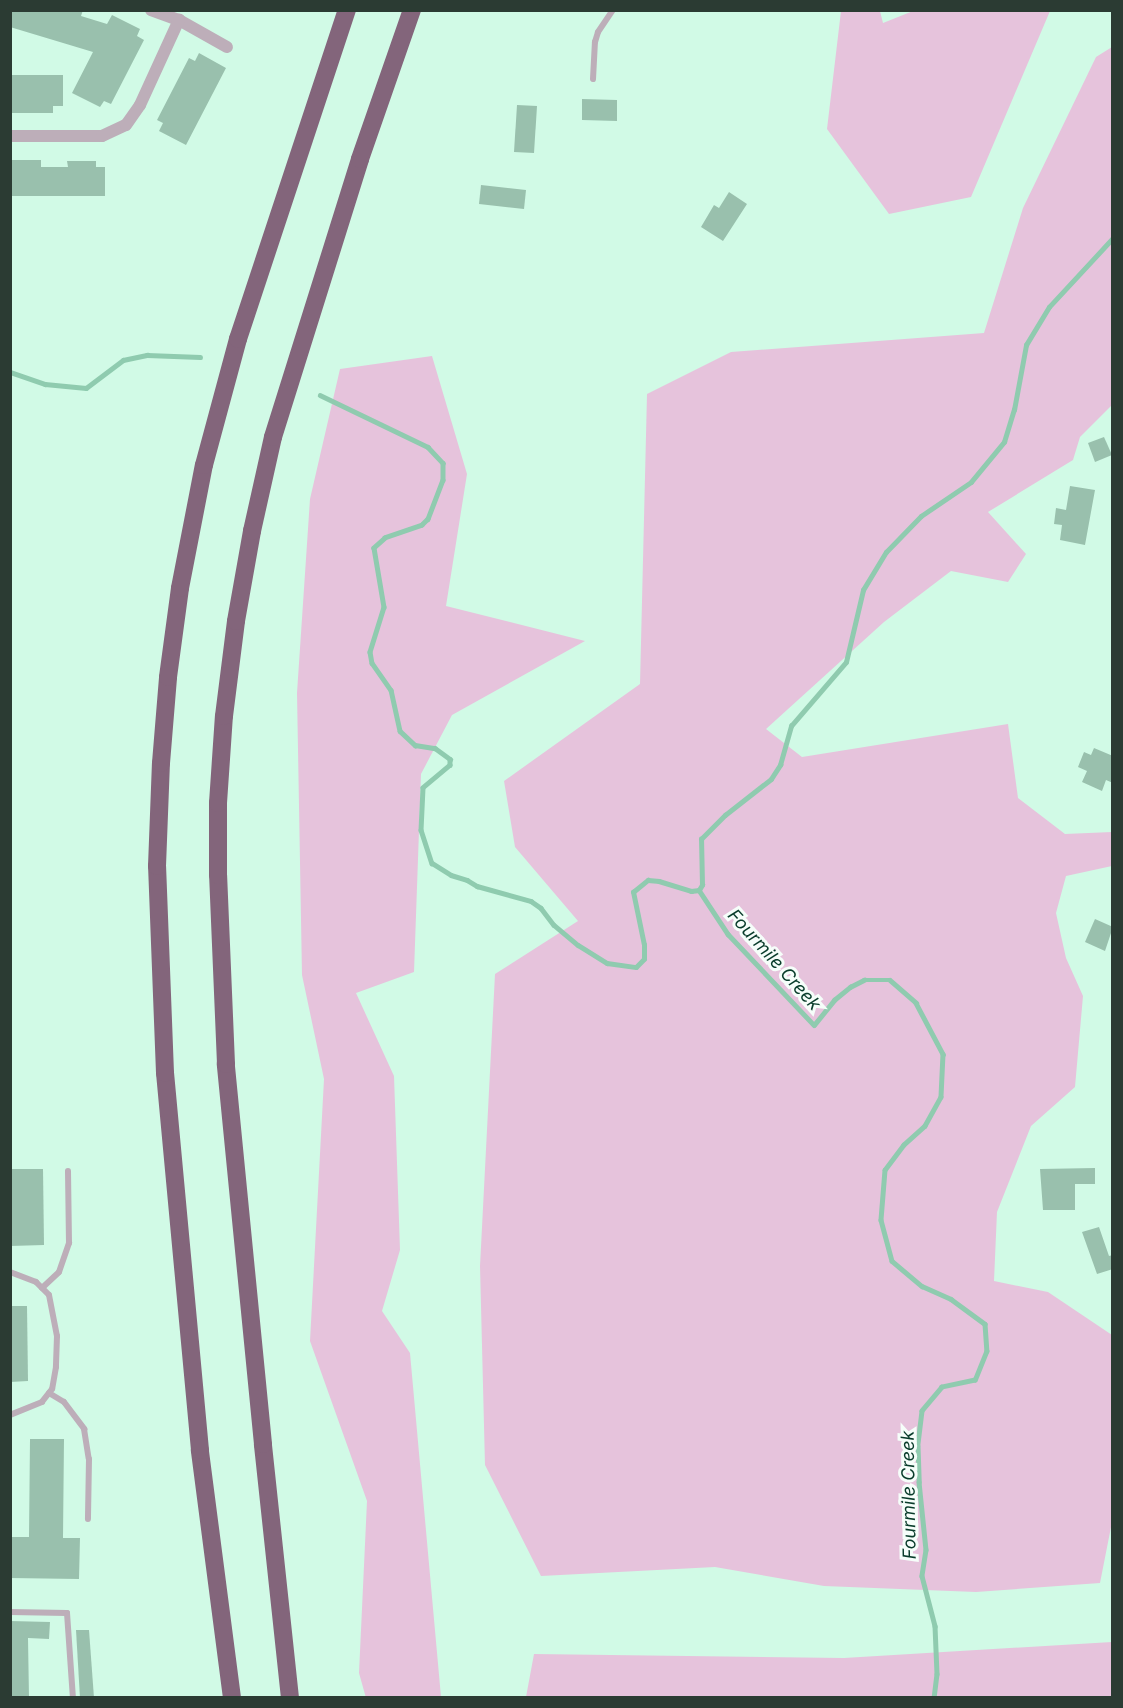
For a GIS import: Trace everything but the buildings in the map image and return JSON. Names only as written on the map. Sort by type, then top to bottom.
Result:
[{"type":"highway","points":[[230,1694],[200,1450],[165,1073],[157,866],[161,763],[168,677],[180,588],[204,465],[238,339],[347,10]]},
{"type":"highway","points":[[291,1698],[262,1444],[227,1075],[218,875],[218,803],[224,716],[236,621],[252,531],[273,437],[360,159],[412,10]]},
{"type":"street","points":[[152,10],[179,20],[227,47]]},
{"type":"street","points":[[10,136],[102,136],[126,125],[140,105],[179,20]]},
{"type":"lane","points":[[593,79],[595,42],[598,32],[613,10]]},
{"type":"lane","points":[[42,1288],[59,1272],[69,1243],[68,1171]]},
{"type":"lane","points":[[10,1272],[24,1275],[49,1295],[57,1336],[55,1378],[49,1393],[42,1402],[10,1415]]},
{"type":"lane","points":[[49,1393],[64,1402],[84,1429],[89,1459],[88,1519]]},
{"type":"lane","points":[[10,1612],[66,1613],[73,1698]]},
{"type":"shaded area","points":[[841,11],[880,11],[883,23],[913,11],[1050,11],[971,197],[889,214],[827,129]]},
{"type":"shaded area","points":[[1112,47],[1112,405],[1080,437],[1073,460],[988,512],[1026,554],[1008,582],[951,571],[884,622],[766,729],[802,757],[1008,724],[1018,798],[1065,834],[1112,832],[1112,866],[1066,876],[1056,913],[1066,958],[1083,996],[1075,1087],[1031,1126],[997,1212],[994,1281],[1048,1292],[1112,1335],[1112,1522],[1100,1583],[976,1592],[824,1586],[715,1567],[541,1576],[485,1465],[480,1266],[495,974],[578,921],[515,847],[504,781],[640,684],[647,394],[731,352],[984,333],[1023,208],[1096,57]]},
{"type":"shaded area","points":[[432,356],[467,474],[446,606],[585,641],[452,715],[421,774],[414,972],[356,993],[394,1076],[400,1250],[382,1311],[410,1353],[441,1697],[366,1698],[359,1673],[367,1501],[310,1341],[324,1079],[302,975],[297,693],[310,499],[340,369]]},
{"type":"shaded area","points":[[1112,1642],[1112,1697],[526,1697],[534,1654],[844,1658]]},
{"type":"waterway","name":"Fourmile Creek","points":[[699,890],[702,885],[701,839],[725,815],[771,779],[780,765],[791,726],[846,662],[863,590],[886,552],[921,516],[971,482],[1004,442],[1014,410],[1026,345],[1049,307],[1112,239]]},
{"type":"waterway","points":[[10,372],[45,384],[86,388],[123,360],[147,355],[200,357]]},
{"type":"waterway","points":[[320,395],[428,447],[443,463],[443,480],[428,519],[422,525],[385,538],[374,548],[384,607],[370,652],[372,663],[391,690],[400,731],[415,745],[435,748],[450,759],[450,765],[423,788],[421,830],[432,863],[451,875],[477,886],[531,901],[541,908],[554,925],[578,945],[607,963],[636,967],[644,959],[644,945],[633,892],[648,880],[691,891],[699,890]]},
{"type":"waterway","name":"Fourmile Creek","points":[[699,890],[728,934],[814,1025],[834,1000],[850,987],[864,980],[890,980],[916,1003],[943,1054],[941,1097],[925,1126],[904,1145],[885,1170],[881,1220],[892,1261],[922,1286],[951,1299],[985,1324],[987,1351],[975,1380],[942,1387],[922,1411],[918,1446],[926,1550],[922,1576],[935,1626],[937,1674],[934,1698]]}]
